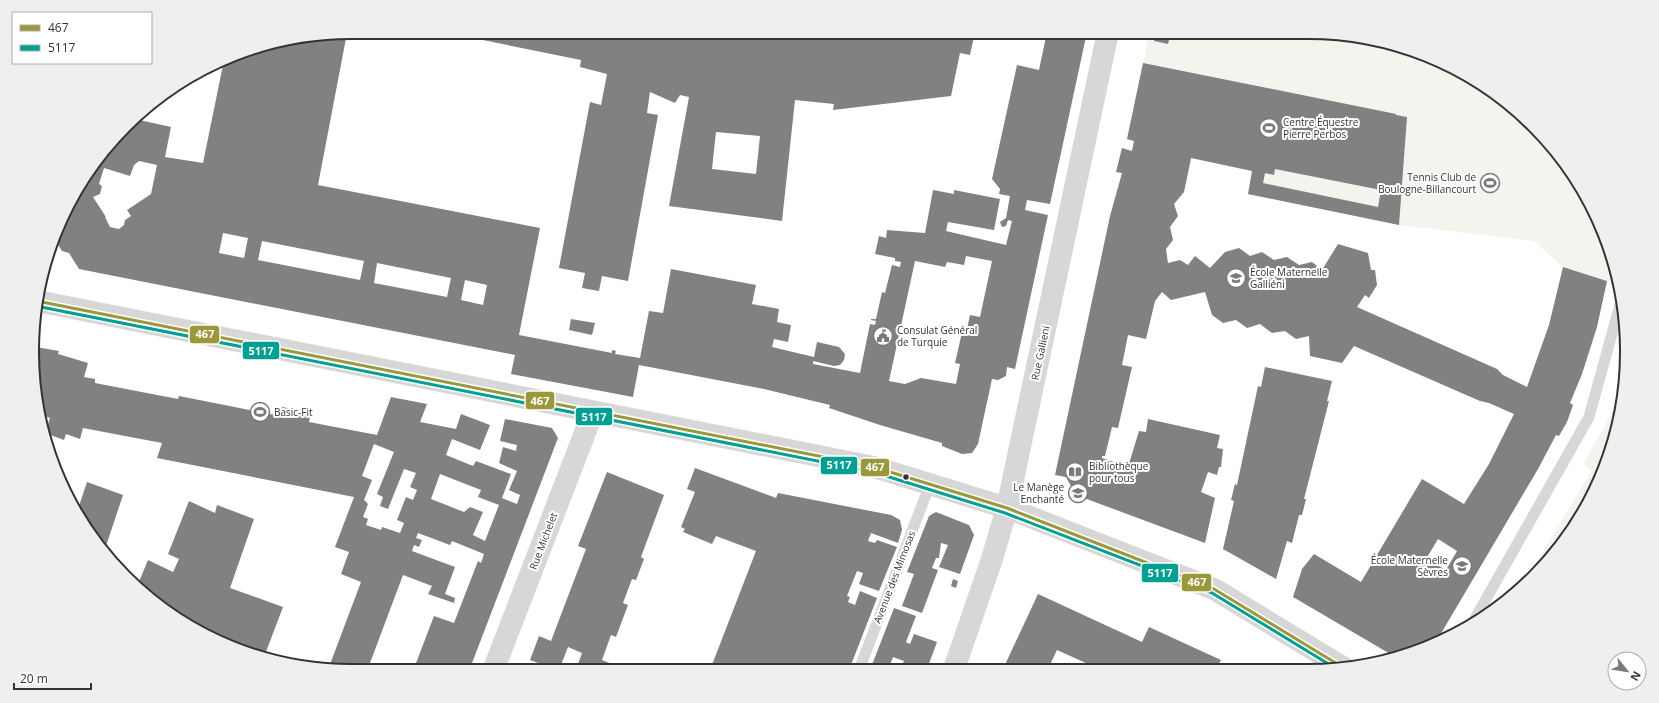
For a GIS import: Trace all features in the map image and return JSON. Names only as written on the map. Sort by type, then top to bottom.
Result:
[{"type":"street","name":"Rue Gallieni","points":[[956,664],[992,559],[1007,508],[1107,39]]},
{"type":"street","points":[[43,302],[874,468],[1007,508],[1214,589],[1335,662]]},
{"type":"street","name":"Rue Michelet","points":[[496,664],[593,412]]},
{"type":"lane","points":[[1478,613],[1589,417],[1617,314]]},
{"type":"lane","name":"Avenue des Mimosas","points":[[860,664],[930,484]]},
{"type":"shaded area","name":"Centre Équestre Pierre Perbos","points":[[1148,39],[1308,39],[1348,42],[1388,50],[1427,63],[1464,81],[1498,104],[1514,117],[1542,145],[1567,178],[1588,213],[1603,251],[1612,282],[1563,267],[1534,241],[1399,225],[1248,194],[1252,171],[1192,158],[1186,186],[1116,172],[1122,148],[1132,150],[1134,141],[1127,139]]},
{"type":"shaded area","points":[[1617,394],[1609,432],[1588,490],[1567,525],[1536,564],[1592,470],[1583,464],[1611,415]]},
{"type":"building","points":[[346,39],[318,185],[540,228],[519,335],[612,353],[612,350],[616,351],[615,354],[640,358],[649,311],[663,313],[671,269],[756,285],[752,304],[779,309],[777,322],[791,325],[788,342],[774,339],[772,347],[814,357],[817,342],[839,347],[845,354],[844,360],[840,365],[834,366],[813,361],[813,364],[860,373],[870,324],[875,325],[876,321],[871,319],[876,319],[882,292],[885,293],[892,265],[900,267],[901,262],[895,261],[895,258],[875,254],[879,236],[886,238],[887,230],[925,233],[933,190],[954,194],[954,190],[1000,199],[994,230],[948,222],[946,231],[1006,245],[1012,221],[1008,220],[1006,226],[1002,227],[1000,222],[1006,218],[1010,196],[999,194],[1000,189],[992,179],[1017,65],[1039,70],[1046,39],[1085,39],[1050,204],[1027,200],[1025,210],[1048,215],[1015,369],[1007,367],[1006,376],[998,380],[992,379],[978,444],[972,453],[962,454],[942,446],[942,443],[829,408],[830,405],[764,389],[639,365],[633,397],[511,374],[515,355],[79,269],[69,253],[62,251],[58,245],[71,213],[92,178],[117,145],[142,120],[171,127],[165,157],[203,163],[223,67],[251,56],[291,45]],"holes":[[[139,161],[157,165],[151,194],[127,210],[131,216],[125,220],[124,225],[119,229],[110,227],[106,217],[93,197],[100,194],[102,186],[99,184],[104,168],[130,176],[134,165]],[[223,233],[248,238],[244,258],[219,253]],[[262,241],[364,261],[360,280],[258,260]],[[966,256],[992,261],[980,317],[970,315],[967,329],[963,328],[955,363],[960,364],[956,384],[921,378],[905,384],[889,381],[915,261],[945,267],[947,262],[964,265]],[[377,263],[451,278],[447,297],[374,283]],[[465,280],[487,285],[483,305],[461,300]]]},
{"type":"building","points":[[478,39],[973,39],[970,55],[960,53],[951,96],[833,110],[834,104],[795,100],[782,221],[669,206],[689,97],[680,95],[675,103],[650,92],[647,113],[658,115],[628,281],[602,276],[599,291],[582,288],[585,273],[559,268],[590,102],[601,105],[607,74],[580,67],[581,60]],"holes":[[[716,132],[760,136],[756,174],[712,169]]]},
{"type":"building","points":[[1154,39],[1169,39],[1168,44],[1154,41]]},
{"type":"building","points":[[1143,63],[1407,117],[1399,225],[1248,194],[1252,171],[1191,158],[1184,192],[1174,204],[1178,216],[1170,227],[1173,240],[1166,249],[1168,263],[1180,260],[1188,265],[1195,256],[1210,268],[1225,252],[1239,248],[1250,256],[1262,252],[1274,260],[1287,257],[1299,265],[1312,262],[1322,270],[1338,244],[1368,253],[1371,270],[1375,270],[1377,285],[1369,298],[1365,295],[1357,307],[1497,369],[1503,375],[1527,387],[1549,325],[1563,267],[1607,281],[1597,327],[1582,374],[1570,403],[1573,405],[1567,422],[1559,436],[1556,435],[1538,469],[1441,634],[1388,653],[1293,597],[1302,569],[1314,554],[1361,582],[1422,479],[1464,504],[1489,464],[1514,414],[1489,403],[1480,401],[1354,346],[1342,363],[1310,356],[1309,336],[1296,339],[1285,331],[1272,333],[1260,324],[1247,328],[1236,320],[1223,323],[1212,315],[1205,292],[1171,300],[1162,292],[1155,301],[1146,339],[1128,335],[1122,365],[1132,367],[1118,428],[1112,427],[1105,456],[1102,456],[1102,458],[1128,467],[1139,431],[1146,432],[1148,419],[1220,435],[1217,448],[1223,449],[1221,467],[1219,467],[1217,475],[1208,472],[1201,492],[1215,498],[1205,543],[1084,498],[1085,495],[1073,490],[1066,477],[1055,475],[1110,216],[1122,173],[1116,172],[1122,148],[1132,151],[1134,141],[1127,139]],"holes":[[[1275,169],[1381,190],[1378,207],[1263,183],[1265,173],[1274,175]],[[1438,539],[1457,551],[1446,570],[1426,559]]]},
{"type":"building","points":[[571,319],[595,323],[592,335],[569,330]]},
{"type":"building","points":[[39,348],[59,351],[58,354],[88,363],[84,377],[95,379],[95,383],[178,399],[179,396],[280,416],[282,407],[311,412],[309,422],[377,435],[391,397],[427,404],[420,422],[456,429],[461,414],[490,425],[480,450],[452,439],[446,455],[473,466],[476,461],[511,474],[502,498],[517,504],[520,495],[509,490],[517,471],[499,463],[503,447],[516,451],[517,445],[500,441],[505,419],[552,428],[558,438],[472,664],[416,664],[434,616],[454,623],[478,561],[481,563],[484,554],[452,541],[450,545],[418,533],[416,538],[422,540],[419,547],[414,545],[412,551],[455,567],[445,594],[455,598],[454,603],[428,594],[432,586],[403,575],[370,664],[352,664],[331,663],[361,582],[341,574],[349,552],[335,547],[354,497],[157,458],[162,443],[83,428],[80,439],[66,434],[64,440],[51,435],[48,424],[50,418],[46,416],[45,412],[40,372]],"holes":[[[374,444],[394,452],[377,494],[383,497],[380,506],[388,509],[404,469],[416,473],[410,487],[417,490],[413,500],[406,497],[397,520],[404,523],[400,533],[382,527],[381,530],[366,525],[368,519],[363,517],[368,504],[364,500],[372,480],[362,476]],[[440,474],[481,490],[478,497],[499,505],[485,541],[473,535],[483,512],[470,507],[464,512],[431,499]]]},
{"type":"building","points":[[1265,367],[1332,381],[1327,401],[1329,401],[1304,499],[1306,499],[1302,515],[1299,515],[1292,543],[1287,541],[1276,579],[1223,549],[1234,501],[1231,500],[1235,484],[1237,485],[1258,386],[1261,387]]},
{"type":"building","points":[[695,468],[776,498],[778,493],[891,515],[900,520],[902,530],[898,543],[871,533],[868,541],[875,543],[877,540],[897,547],[879,591],[859,584],[863,573],[857,571],[847,596],[850,597],[848,602],[855,605],[860,591],[877,598],[851,664],[712,664],[756,551],[716,536],[712,544],[683,532],[685,529],[681,527],[695,492],[687,489]]},
{"type":"building","points":[[607,472],[664,495],[641,557],[644,559],[636,580],[632,579],[623,603],[628,605],[616,637],[611,635],[602,660],[612,664],[578,664],[582,653],[568,647],[561,664],[541,664],[530,660],[539,636],[551,641],[586,549],[578,546]]},
{"type":"building","points":[[87,482],[123,495],[106,545],[92,525],[79,505]]},
{"type":"building","points":[[189,501],[215,513],[217,505],[254,519],[230,588],[283,607],[266,652],[232,640],[195,622],[161,599],[139,580],[148,560],[173,572],[179,559],[168,554]]},
{"type":"building","points":[[936,512],[969,525],[974,535],[960,574],[939,567],[948,545],[941,543],[939,558],[936,558],[932,568],[938,570],[922,613],[902,606],[914,574],[907,572],[929,516]]},
{"type":"building","points":[[953,579],[958,581],[956,588],[951,586]]},
{"type":"building","points":[[1038,594],[1142,642],[1149,627],[1221,660],[1219,664],[1088,664],[1057,650],[1050,664],[1005,664]]},
{"type":"building","points":[[894,608],[916,616],[906,642],[910,644],[914,634],[937,642],[929,664],[902,664],[904,661],[893,657],[890,664],[872,664]]},
{"type":"transit line","name":"467","points":[[43,302],[874,467],[1007,508],[1214,589],[1335,662]]},
{"type":"transit line","name":"5117","points":[[43,307],[873,472],[1005,513],[1212,593],[1327,663]]},
{"type":"place","name":"Centre Équestre Pierre Perbos","points":[[1269,128]]},
{"type":"place","name":"Tennis Club de Boulogne-Billancourt","points":[[1490,183]]},
{"type":"place","name":"École Maternelle Galliéni","points":[[1236,278]]},
{"type":"place","name":"Consulat Général de Turquie","points":[[883,336]]},
{"type":"place","name":"Basic-Fit","points":[[260,412]]},
{"type":"place","name":"Bibliothèque pour tous","points":[[1075,472]]},
{"type":"place","name":"Le Manège Enchanté","points":[[1078,493]]},
{"type":"place","name":"École Maternelle Sèvres","points":[[1462,566]]}]
